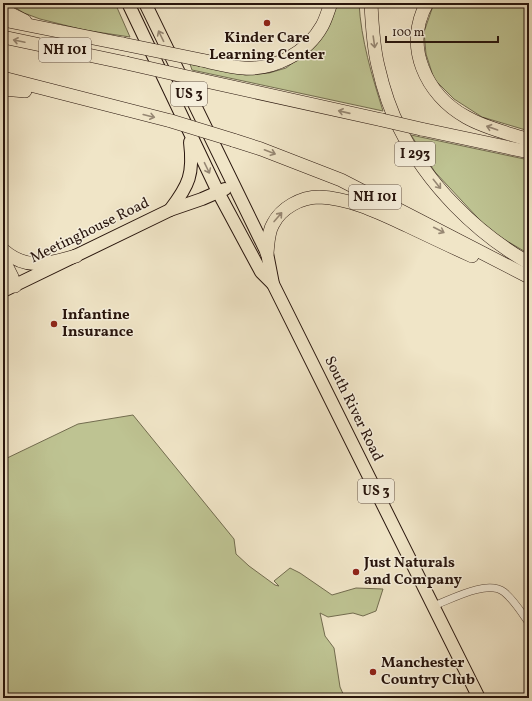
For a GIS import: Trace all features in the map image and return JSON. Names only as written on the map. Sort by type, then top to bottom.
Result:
[{"type":"highway","points":[[3,20],[201,60],[244,68],[258,68],[283,61],[293,56],[310,42],[322,26],[331,3]]},
{"type":"highway","name":"I 293","points":[[371,3],[372,31],[377,65],[400,129],[412,151],[436,184],[463,214],[501,246],[529,263]]},
{"type":"highway","points":[[426,3],[419,22],[418,48],[424,73],[433,88],[451,108],[466,117],[489,128],[529,140]]},
{"type":"highway","points":[[3,8],[11,14],[37,27]]},
{"type":"highway","name":"NH 101","points":[[3,37],[529,152]]},
{"type":"highway","name":"NH 101","points":[[3,78],[171,121],[261,149],[341,180],[529,277]]},
{"type":"highway","points":[[3,89],[18,89],[79,103],[132,111]]},
{"type":"highway","points":[[267,253],[270,230],[277,217],[292,205],[300,201],[317,197],[336,199],[371,210],[483,261],[512,267]]},
{"type":"highway","points":[[3,250],[15,258],[31,264],[49,264],[76,256]]},
{"type":"highway","points":[[3,259],[15,286]]},
{"type":"main road","name":"South River Road","points":[[128,3],[216,188],[261,272],[273,284]]},
{"type":"main road","name":"South River Road","points":[[145,3],[267,253],[273,284],[479,698]]},
{"type":"main road","points":[[170,210],[181,195],[189,180],[192,162],[189,133]]},
{"type":"main road","name":"Meetinghouse Road","points":[[3,291],[170,210],[181,202],[216,188],[231,180]]},
{"type":"street","points":[[433,606],[481,588],[492,587],[502,590],[511,598],[529,623]]},
{"type":"green space","points":[[8,3],[115,3],[130,37],[84,30],[40,19],[24,13]]},
{"type":"green space","points":[[333,3],[359,3],[362,31],[371,71],[383,111],[192,70],[190,64],[245,75],[269,73],[286,68],[316,45]]},
{"type":"green space","points":[[434,3],[529,3],[529,131],[482,117],[454,99],[434,79],[426,54],[424,32]]},
{"type":"green space","points":[[411,135],[529,160],[529,254],[490,231],[435,172]]},
{"type":"green space","name":"Manchester Country Club","points":[[133,415],[234,539],[236,554],[249,566],[275,585],[279,586],[274,581],[290,568],[300,573],[332,595],[356,588],[383,589],[376,611],[363,616],[353,613],[328,617],[320,613],[325,636],[334,648],[340,687],[345,698],[3,698],[3,460],[78,424]]},
{"type":"place","name":"Kinder Care Learning Center","points":[[267,23]]},
{"type":"place","name":"Infantine Insurance","points":[[54,324]]},
{"type":"place","name":"Just Naturals and Company","points":[[356,572]]},
{"type":"place","name":"Manchester Country Club","points":[[373,672]]}]
